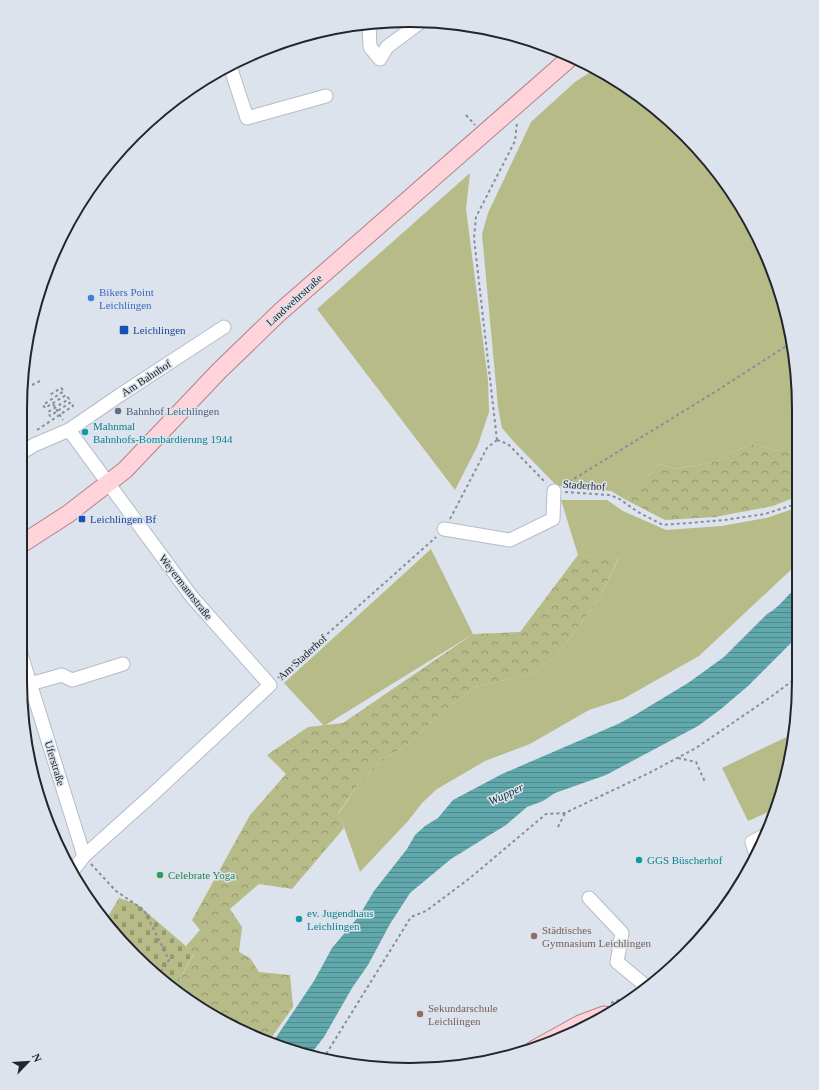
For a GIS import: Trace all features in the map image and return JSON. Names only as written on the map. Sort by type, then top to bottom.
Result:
[{"type":"main road","name":"Landwehrstraße","points":[[27,540],[68,514],[125,470],[219,370],[280,312],[567,61]]},
{"type":"street","points":[[368,29],[370,47],[380,59],[387,47],[414,27]]},
{"type":"street","points":[[232,71],[247,118],[326,96]]},
{"type":"street","name":"Am Bahnhof","points":[[27,449],[69,430],[224,327]]},
{"type":"street","points":[[69,430],[108,483]]},
{"type":"street","name":"Weyermannstraße","points":[[108,483],[192,597],[270,685]]},
{"type":"street","points":[[444,529],[510,540],[552,519],[554,491]]},
{"type":"street","points":[[30,684],[62,675],[72,680],[123,664]]},
{"type":"street","name":"Uferstraße","points":[[27,674],[84,856]]},
{"type":"street","name":"Am Staderhof","points":[[84,856],[270,685]]},
{"type":"street","points":[[754,848],[752,842],[758,839]]},
{"type":"street","points":[[75,867],[84,856]]},
{"type":"street","points":[[589,898],[622,933],[617,962],[643,983]]},
{"type":"path","points":[[497,440],[474,238],[476,217],[515,140],[517,120],[510,111]]},
{"type":"path","points":[[466,115],[472,122]]},
{"type":"path","points":[[554,491],[787,346]]},
{"type":"path","points":[[32,386],[40,381]]},
{"type":"path","points":[[34,432],[60,415],[73,406],[71,402],[57,411],[50,416],[48,412],[55,408],[69,399],[66,395],[53,403],[45,408],[43,404],[50,400],[64,391],[62,388],[48,395],[50,400],[53,403],[55,408],[57,411],[60,415]]},
{"type":"path","name":"Staderhof","points":[[497,440],[508,444],[554,491],[609,495],[618,498],[638,512],[663,525],[724,520],[765,514],[792,505]]},
{"type":"path","name":"Am Staderhof","points":[[270,685],[444,529],[461,500],[487,448],[497,440]]},
{"type":"path","points":[[326,1054],[411,917],[426,911],[470,878],[546,814],[565,814],[696,748],[772,696],[791,681]]},
{"type":"path","points":[[677,758],[696,762],[705,782]]},
{"type":"path","points":[[558,827],[565,814]]},
{"type":"path","points":[[84,856],[116,892],[144,910],[169,960],[161,971]]},
{"type":"green space","points":[[590,72],[622,91],[662,122],[697,157],[728,197],[741,218],[763,263],[772,287],[785,335],[791,384],[792,441],[779,451],[751,444],[714,462],[675,469],[659,464],[626,500],[611,491],[557,486],[502,428],[498,407],[482,234],[488,213],[531,122],[575,82]]},
{"type":"green space","points":[[470,173],[466,209],[488,380],[489,412],[478,445],[455,490],[317,309]]},
{"type":"green space","points":[[792,441],[792,499],[773,506],[715,517],[665,520],[626,500],[659,464],[675,469],[714,462],[751,444],[779,451]]},
{"type":"green space","points":[[561,500],[607,500],[623,511],[666,530],[722,526],[766,518],[792,509],[792,569],[699,656],[623,699],[589,710],[530,744],[485,761],[437,789],[422,803],[408,821],[360,872],[339,813],[362,779],[387,757],[405,747],[445,710],[476,687],[534,673],[556,656],[599,599],[619,558],[578,555]]},
{"type":"green space","points":[[431,549],[473,634],[324,726],[284,683]]},
{"type":"green space","points":[[578,555],[619,557],[599,599],[556,656],[534,673],[476,687],[445,710],[405,747],[387,757],[362,779],[339,812],[344,828],[292,889],[259,884],[230,909],[242,927],[239,952],[250,958],[259,972],[290,975],[293,1007],[272,1037],[240,1024],[218,1012],[177,984],[194,954],[186,946],[200,930],[192,920],[250,815],[286,774],[267,755],[308,727],[343,723],[473,634],[520,632]]},
{"type":"green space","points":[[788,736],[779,779],[769,812],[748,821],[722,768]]},
{"type":"green space","points":[[119,898],[137,904],[194,953],[177,984],[139,951],[108,916]]},
{"type":"water","name":"Wupper","points":[[792,592],[792,642],[748,686],[698,726],[606,775],[555,793],[543,801],[527,807],[506,825],[451,859],[410,893],[390,924],[368,965],[352,988],[324,1037],[313,1051],[275,1039],[314,981],[332,948],[359,916],[374,891],[407,849],[415,835],[425,826],[438,818],[453,800],[502,774],[618,724],[635,715],[688,683],[724,657],[767,614],[775,609]]},
{"type":"place","name":"Bikers Point Leichlingen","points":[[91,298]]},
{"type":"place","name":"Leichlingen","points":[[124,330]]},
{"type":"place","name":"Bahnhof Leichlingen","points":[[118,411]]},
{"type":"place","name":"Mahnmal Bahnhofs-Bombardierung 1944","points":[[85,432]]},
{"type":"place","name":"Leichlingen Bf","points":[[82,519]]},
{"type":"place","name":"GGS Büscherhof","points":[[639,860]]},
{"type":"place","name":"Celebrate Yoga","points":[[160,875]]},
{"type":"place","name":"ev. Jugendhaus Leichlingen","points":[[299,919]]},
{"type":"place","name":"Städtisches Gymnasium Leichlingen","points":[[534,936]]},
{"type":"place","name":"Sekundarschule Leichlingen","points":[[420,1014]]}]
